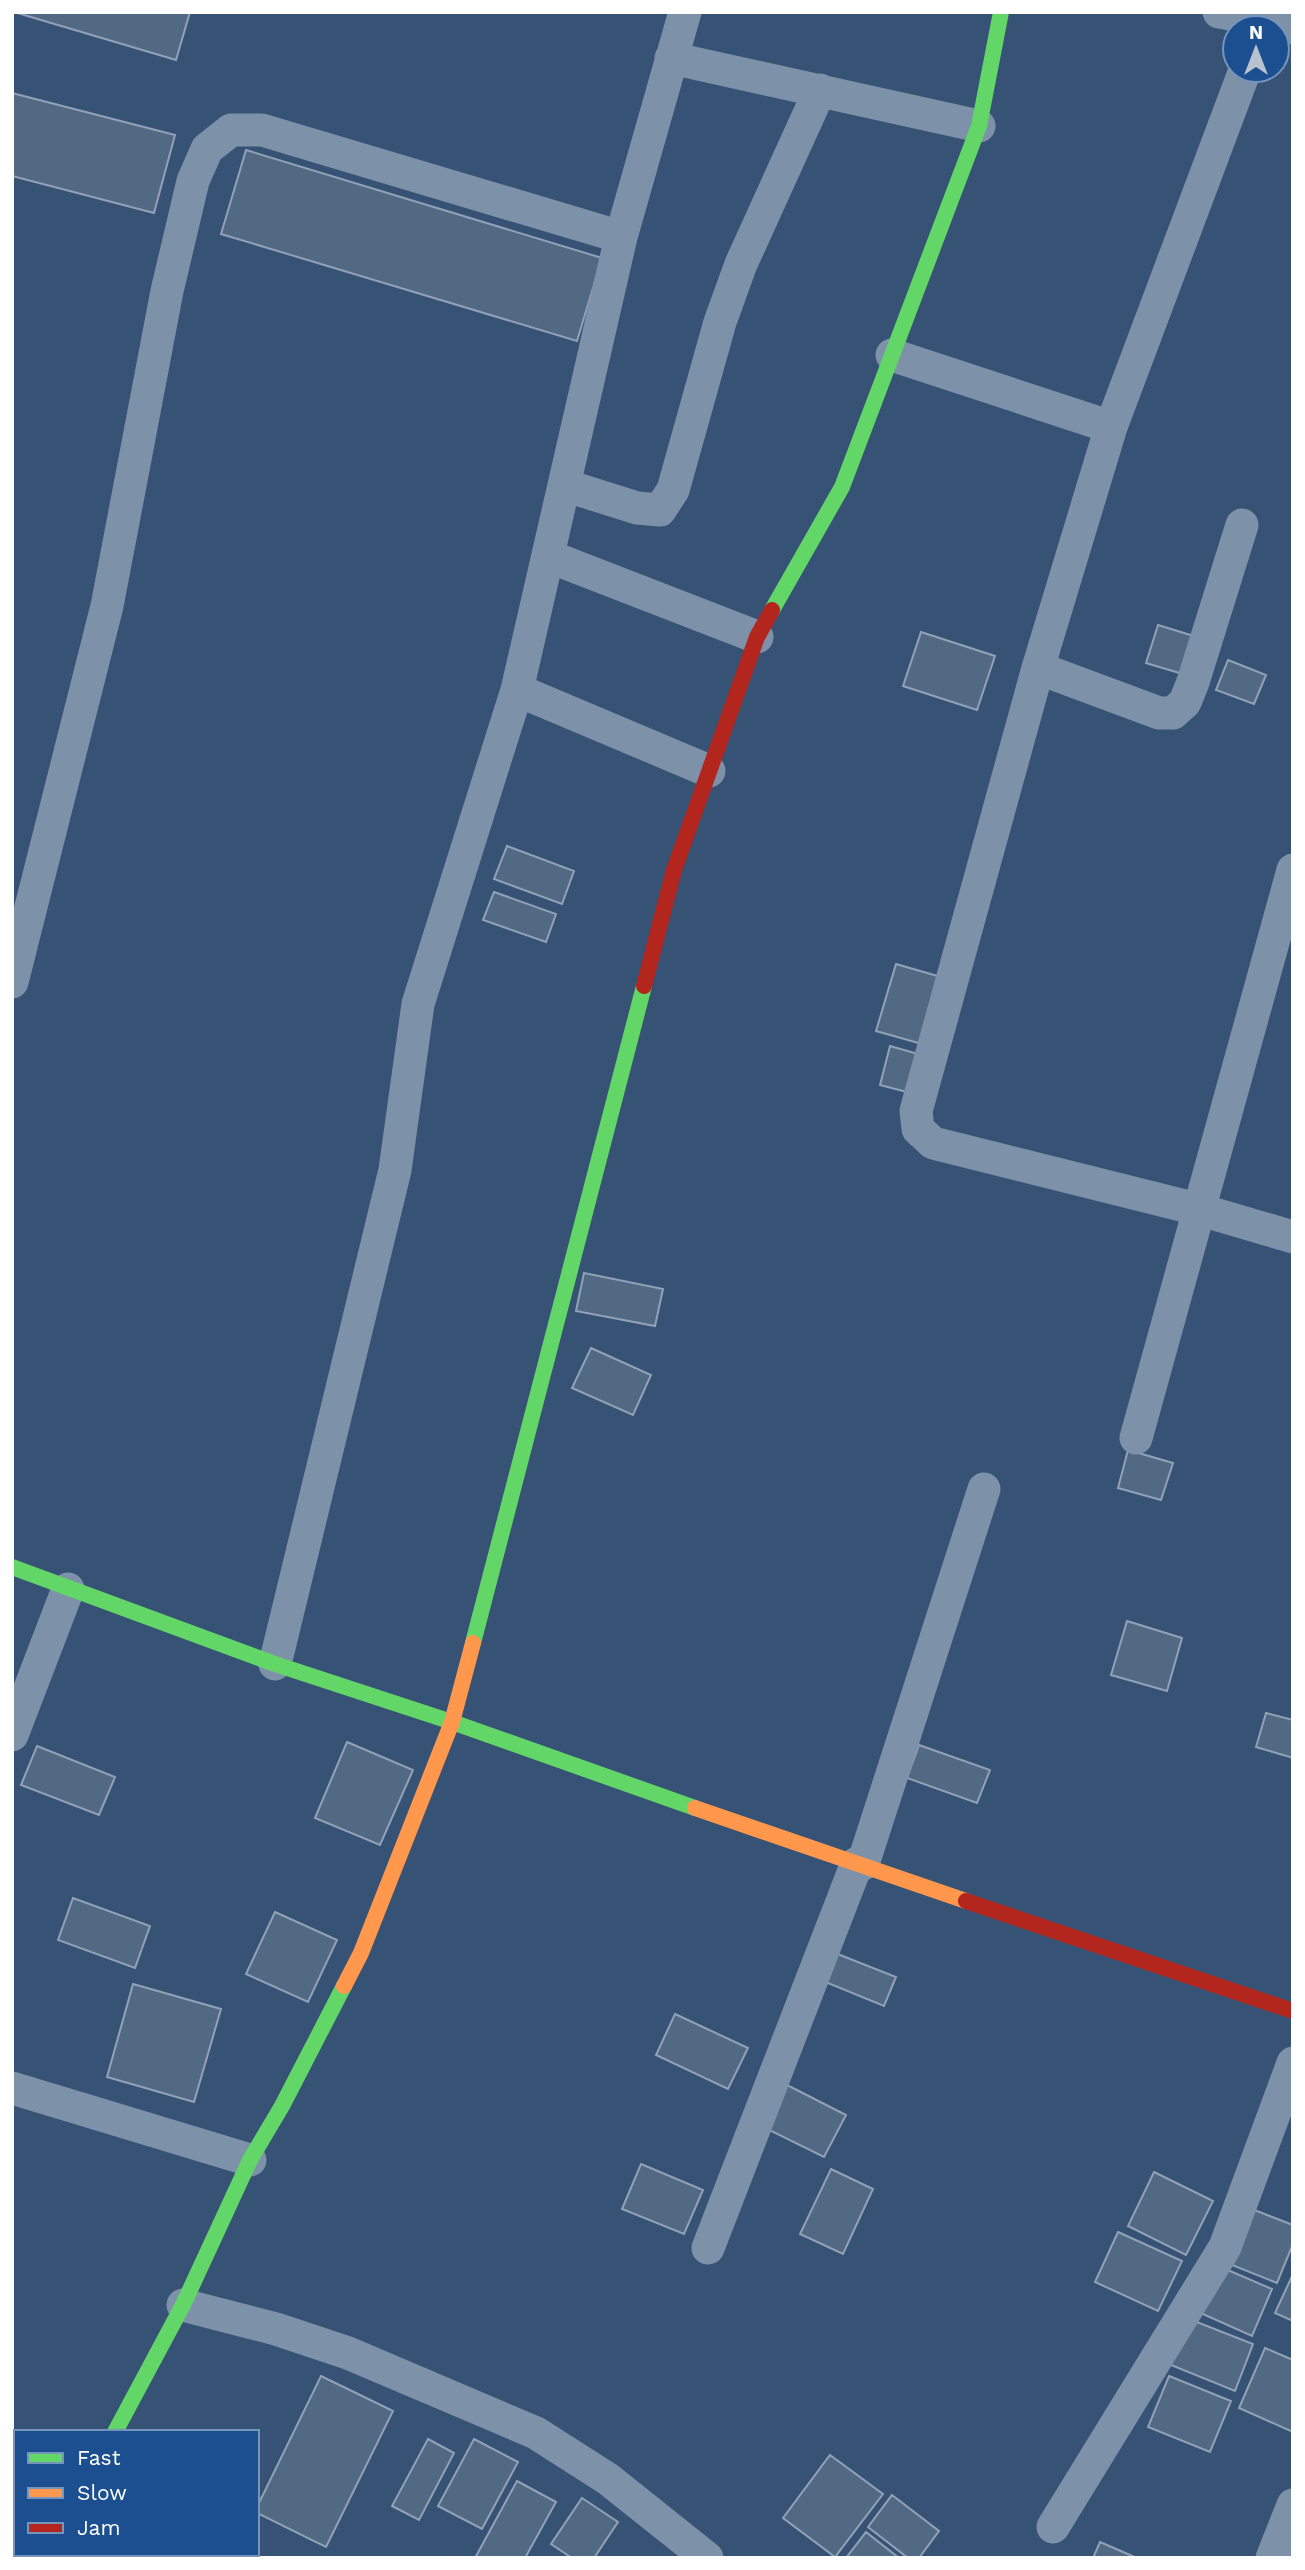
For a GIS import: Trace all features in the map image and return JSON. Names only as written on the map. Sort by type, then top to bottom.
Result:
[{"type":"street","points":[[275,1664],[395,1170],[418,1004],[517,690],[621,237],[685,12]]},
{"type":"street","points":[[117,2430],[183,2305],[250,2160],[282,2106],[361,1953],[452,1722],[674,870],[757,637],[842,487],[979,126],[1001,12]]},
{"type":"street","points":[[671,58],[979,126]]},
{"type":"street","points":[[1240,84],[1111,427],[1038,668],[916,1111],[918,1129],[933,1143],[1200,1210],[1293,1237]]},
{"type":"street","points":[[564,485],[637,508],[660,510],[673,490],[720,322],[741,264],[820,90]]},
{"type":"street","points":[[12,982],[107,606],[167,291],[193,181],[207,149],[231,130],[262,130],[621,237]]},
{"type":"street","points":[[892,355],[1111,427]]},
{"type":"street","points":[[1038,668],[1159,713],[1173,713],[1185,702],[1193,682],[1242,525]]},
{"type":"street","points":[[548,556],[757,637]]},
{"type":"street","points":[[517,690],[709,771]]},
{"type":"street","points":[[1136,1437],[1293,870]]},
{"type":"street","points":[[708,2248],[860,1864],[984,1489]]},
{"type":"street","points":[[12,1567],[275,1664],[452,1722],[1293,2011]]},
{"type":"street","points":[[12,1735],[68,1588]]},
{"type":"street","points":[[1053,2527],[1225,2247],[1293,2063]]},
{"type":"street","points":[[12,2088],[250,2160]]},
{"type":"street","points":[[183,2305],[276,2329],[348,2353],[536,2433],[608,2479],[707,2558]]},
{"type":"street","points":[[1272,2558],[1293,2505]]},
{"type":"building","points":[[14,12],[190,12],[176,60]]},
{"type":"building","points":[[12,93],[175,135],[154,213],[12,176]]},
{"type":"building","points":[[246,150],[602,258],[577,341],[221,234]]},
{"type":"building","points":[[1158,625],[1197,637],[1186,675],[1146,663]]},
{"type":"building","points":[[921,632],[995,656],[977,710],[903,686]]},
{"type":"building","points":[[1228,660],[1266,675],[1254,704],[1216,690]]},
{"type":"building","points":[[507,846],[574,871],[562,904],[494,879]]},
{"type":"building","points":[[494,892],[556,914],[546,942],[483,920]]},
{"type":"building","points":[[896,964],[941,977],[922,1044],[876,1031]]},
{"type":"building","points":[[890,1046],[918,1054],[907,1092],[880,1085]]},
{"type":"building","points":[[584,1273],[663,1289],[655,1326],[576,1311]]},
{"type":"building","points":[[591,1348],[651,1375],[633,1415],[572,1388]]},
{"type":"building","points":[[1128,1450],[1173,1463],[1161,1500],[1118,1488]]},
{"type":"building","points":[[1127,1621],[1182,1638],[1167,1691],[1111,1675]]},
{"type":"building","points":[[1266,1713],[1293,1720],[1293,1758],[1256,1747]]},
{"type":"building","points":[[347,1742],[413,1770],[380,1845],[315,1818]]},
{"type":"building","points":[[919,1745],[990,1770],[977,1803],[907,1778]]},
{"type":"building","points":[[37,1746],[115,1777],[99,1815],[21,1785]]},
{"type":"building","points":[[73,1898],[150,1926],[135,1968],[58,1940]]},
{"type":"building","points":[[275,1912],[337,1940],[308,2002],[246,1974]]},
{"type":"building","points":[[830,1951],[896,1977],[884,2006],[818,1979]]},
{"type":"building","points":[[133,1984],[221,2009],[194,2102],[107,2077]]},
{"type":"building","points":[[675,2014],[748,2048],[728,2089],[656,2055]]},
{"type":"building","points":[[785,2084],[846,2115],[824,2157],[763,2127]]},
{"type":"building","points":[[641,2164],[703,2190],[684,2234],[622,2209]]},
{"type":"building","points":[[831,2169],[873,2189],[843,2254],[800,2234]]},
{"type":"building","points":[[1154,2172],[1213,2201],[1186,2255],[1128,2226]]},
{"type":"building","points":[[1244,2206],[1293,2225],[1293,2244],[1277,2283],[1222,2261]]},
{"type":"building","points":[[1118,2232],[1182,2261],[1158,2311],[1095,2282]]},
{"type":"building","points":[[1216,2265],[1272,2289],[1252,2336],[1196,2311]]},
{"type":"building","points":[[1293,2274],[1293,2321],[1275,2313]]},
{"type":"building","points":[[1184,2317],[1253,2344],[1235,2391],[1166,2363]]},
{"type":"building","points":[[1265,2348],[1293,2360],[1293,2432],[1239,2408]]},
{"type":"building","points":[[321,2376],[393,2411],[326,2547],[259,2514],[259,2503]]},
{"type":"building","points":[[1169,2376],[1231,2401],[1210,2452],[1148,2427]]},
{"type":"building","points":[[428,2439],[454,2453],[419,2520],[392,2506]]},
{"type":"building","points":[[474,2439],[518,2462],[482,2529],[438,2506]]},
{"type":"building","points":[[830,2455],[883,2494],[835,2557],[783,2518]]},
{"type":"building","points":[[517,2481],[556,2502],[525,2558],[475,2558]]},
{"type":"building","points":[[892,2495],[939,2531],[919,2558],[908,2558],[868,2527]]},
{"type":"building","points":[[582,2498],[618,2522],[594,2558],[572,2558],[551,2544]]},
{"type":"building","points":[[866,2532],[899,2558],[846,2558]]},
{"type":"building","points":[[1100,2542],[1137,2558],[1093,2558]]},
{"type":"traffic: fast","points":[[772,610],[842,487],[979,126],[1001,12]]},
{"type":"traffic: fast","points":[[473,1643],[644,986]]},
{"type":"traffic: fast","points":[[12,1567],[275,1664],[452,1722],[695,1808]]},
{"type":"traffic: fast","points":[[116,2430],[183,2305],[250,2160],[282,2106],[344,1986]]},
{"type":"traffic: slow","points":[[344,1986],[361,1953],[452,1722],[473,1643]]},
{"type":"traffic: slow","points":[[695,1808],[966,1901]]},
{"type":"traffic: jam","points":[[644,986],[674,870],[757,637],[772,610]]},
{"type":"traffic: jam","points":[[966,1901],[1293,2011]]}]
